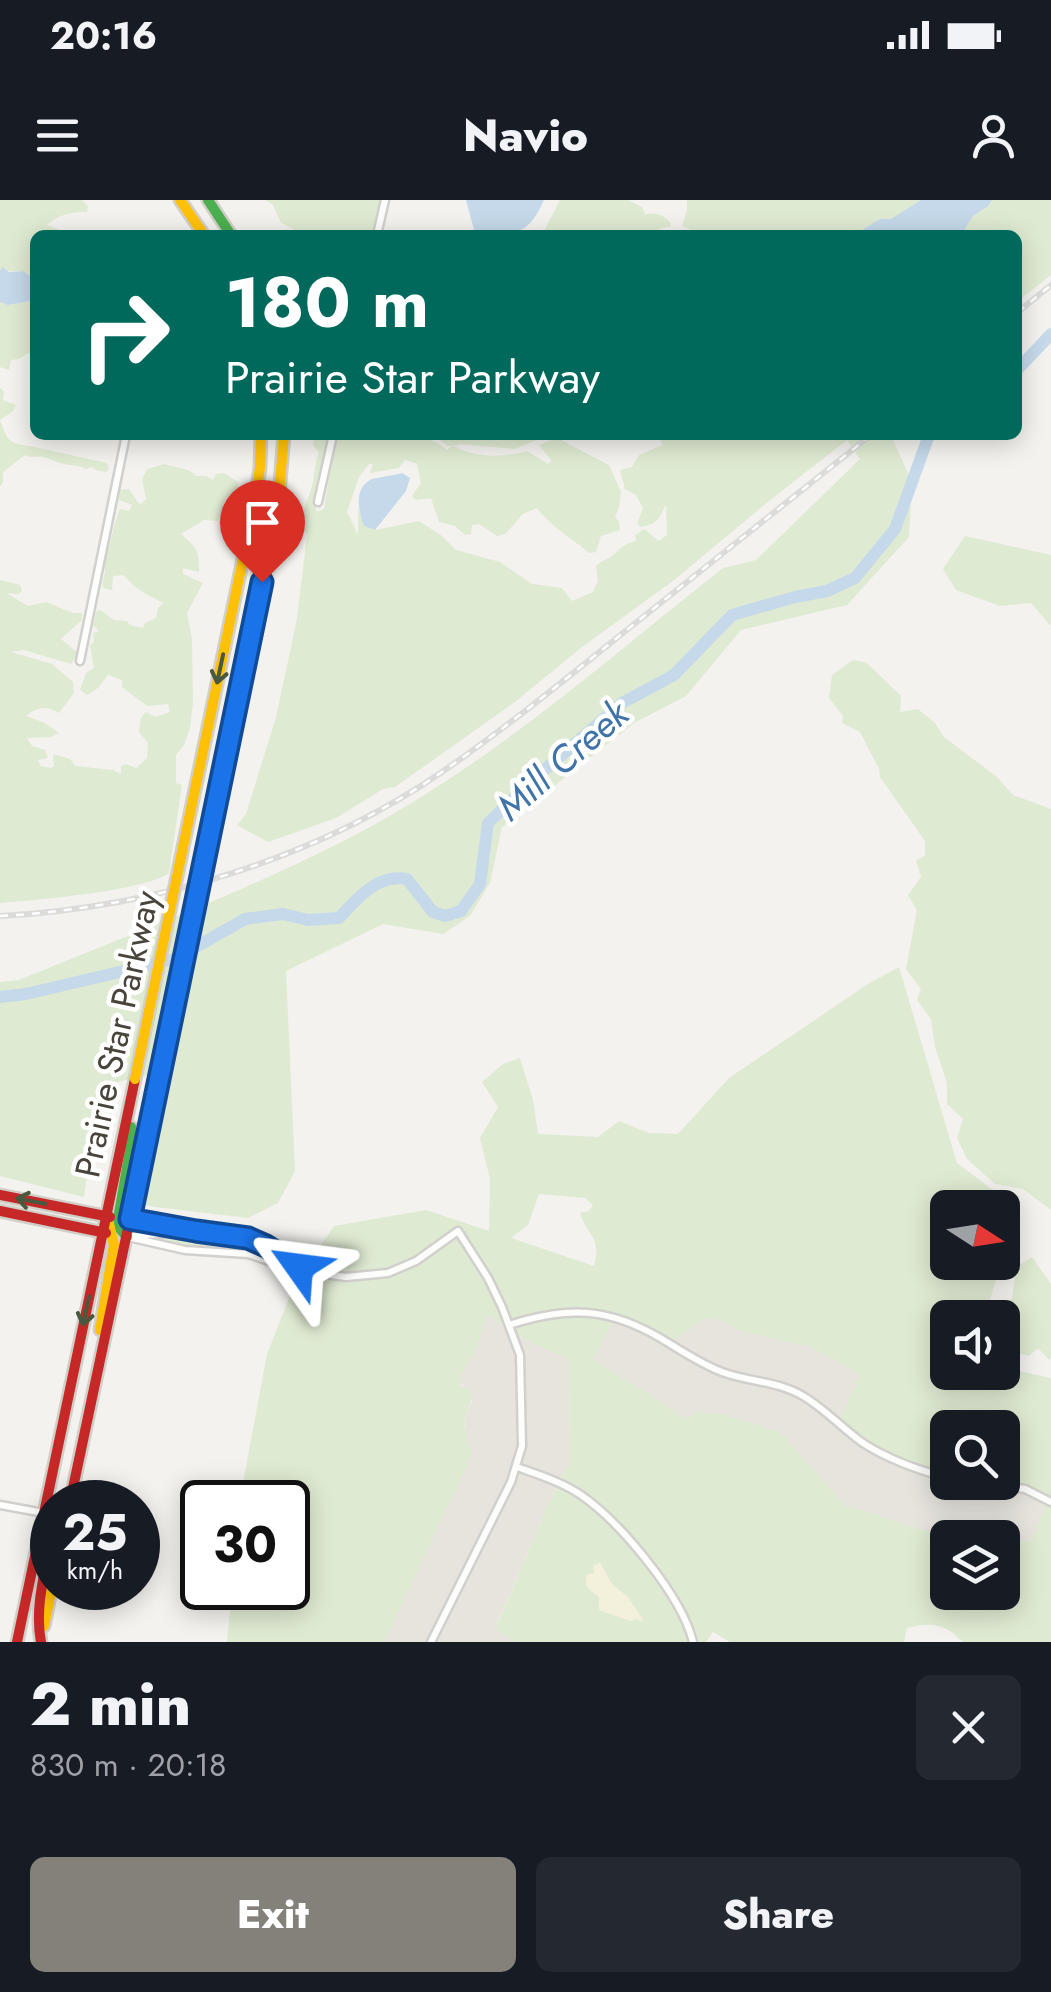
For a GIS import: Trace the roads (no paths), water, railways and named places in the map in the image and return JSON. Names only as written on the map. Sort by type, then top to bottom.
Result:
[{"type":"main road","points":[[180,200],[201,230]]},
{"type":"main road","points":[[208,200],[228,230]]},
{"type":"main road","name":"Prairie Star Parkway","points":[[51,1480],[99,1254],[110,1236],[130,1103],[254,506],[261,440]]},
{"type":"main road","name":"Prairie Star Parkway","points":[[75,1480],[278,506],[284,440]]},
{"type":"main road","points":[[0,1195],[130,1219]]},
{"type":"main road","points":[[0,1210],[127,1237]]},
{"type":"main road","points":[[112,1218],[127,1237]]},
{"type":"main road","points":[[102,1346],[100,1330],[110,1236]]},
{"type":"main road","name":"Prairie Star Parkway","points":[[17,1642],[30,1580]]},
{"type":"main road","points":[[40,1610],[41,1642]]},
{"type":"main road","points":[[41,1642],[47,1610]]},
{"type":"street","points":[[378,230],[385,200]]},
{"type":"street","points":[[80,661],[125,440]]},
{"type":"street","points":[[318,502],[332,440]]},
{"type":"street","points":[[130,1219],[248,1238],[313,1273]]},
{"type":"street","points":[[127,1237],[196,1231]]},
{"type":"street","points":[[127,1237],[185,1250],[248,1254],[296,1270],[346,1277],[388,1273],[416,1261],[458,1232],[488,1278],[520,1355],[522,1446],[517,1467],[431,1642]]},
{"type":"street","points":[[509,1325],[558,1312],[615,1317],[647,1330],[721,1372],[794,1391],[880,1453],[930,1473]]},
{"type":"street","points":[[517,1467],[571,1488],[610,1518],[678,1602],[693,1642]]},
{"type":"street","points":[[1020,1488],[1051,1502]]},
{"type":"street","points":[[0,1505],[30,1511]]},
{"type":"water","points":[[466,200],[544,200],[532,221],[521,230],[474,230]]},
{"type":"water","points":[[921,200],[992,200],[973,216],[964,230],[862,230],[880,219],[891,219]]},
{"type":"water","points":[[3,267],[30,276],[30,301],[8,305],[0,302]]},
{"type":"water","points":[[402,473],[410,478],[406,491],[375,530],[364,526],[359,502],[361,489],[372,479]]},
{"type":"waterway","name":"Mill Creek","points":[[1022,365],[1051,334]]},
{"type":"waterway","name":"Mill Creek","points":[[0,997],[175,959],[245,919],[283,914],[308,920],[339,918],[369,889],[396,878],[407,879],[433,912],[445,916],[461,911],[480,884],[488,823],[622,703],[674,675],[732,615],[827,591],[855,578],[895,529],[927,440]]},
{"type":"railway","points":[[1022,309],[1051,285]]},
{"type":"railway","points":[[0,916],[116,902],[231,874],[287,854],[393,803],[513,720],[865,440]]}]
